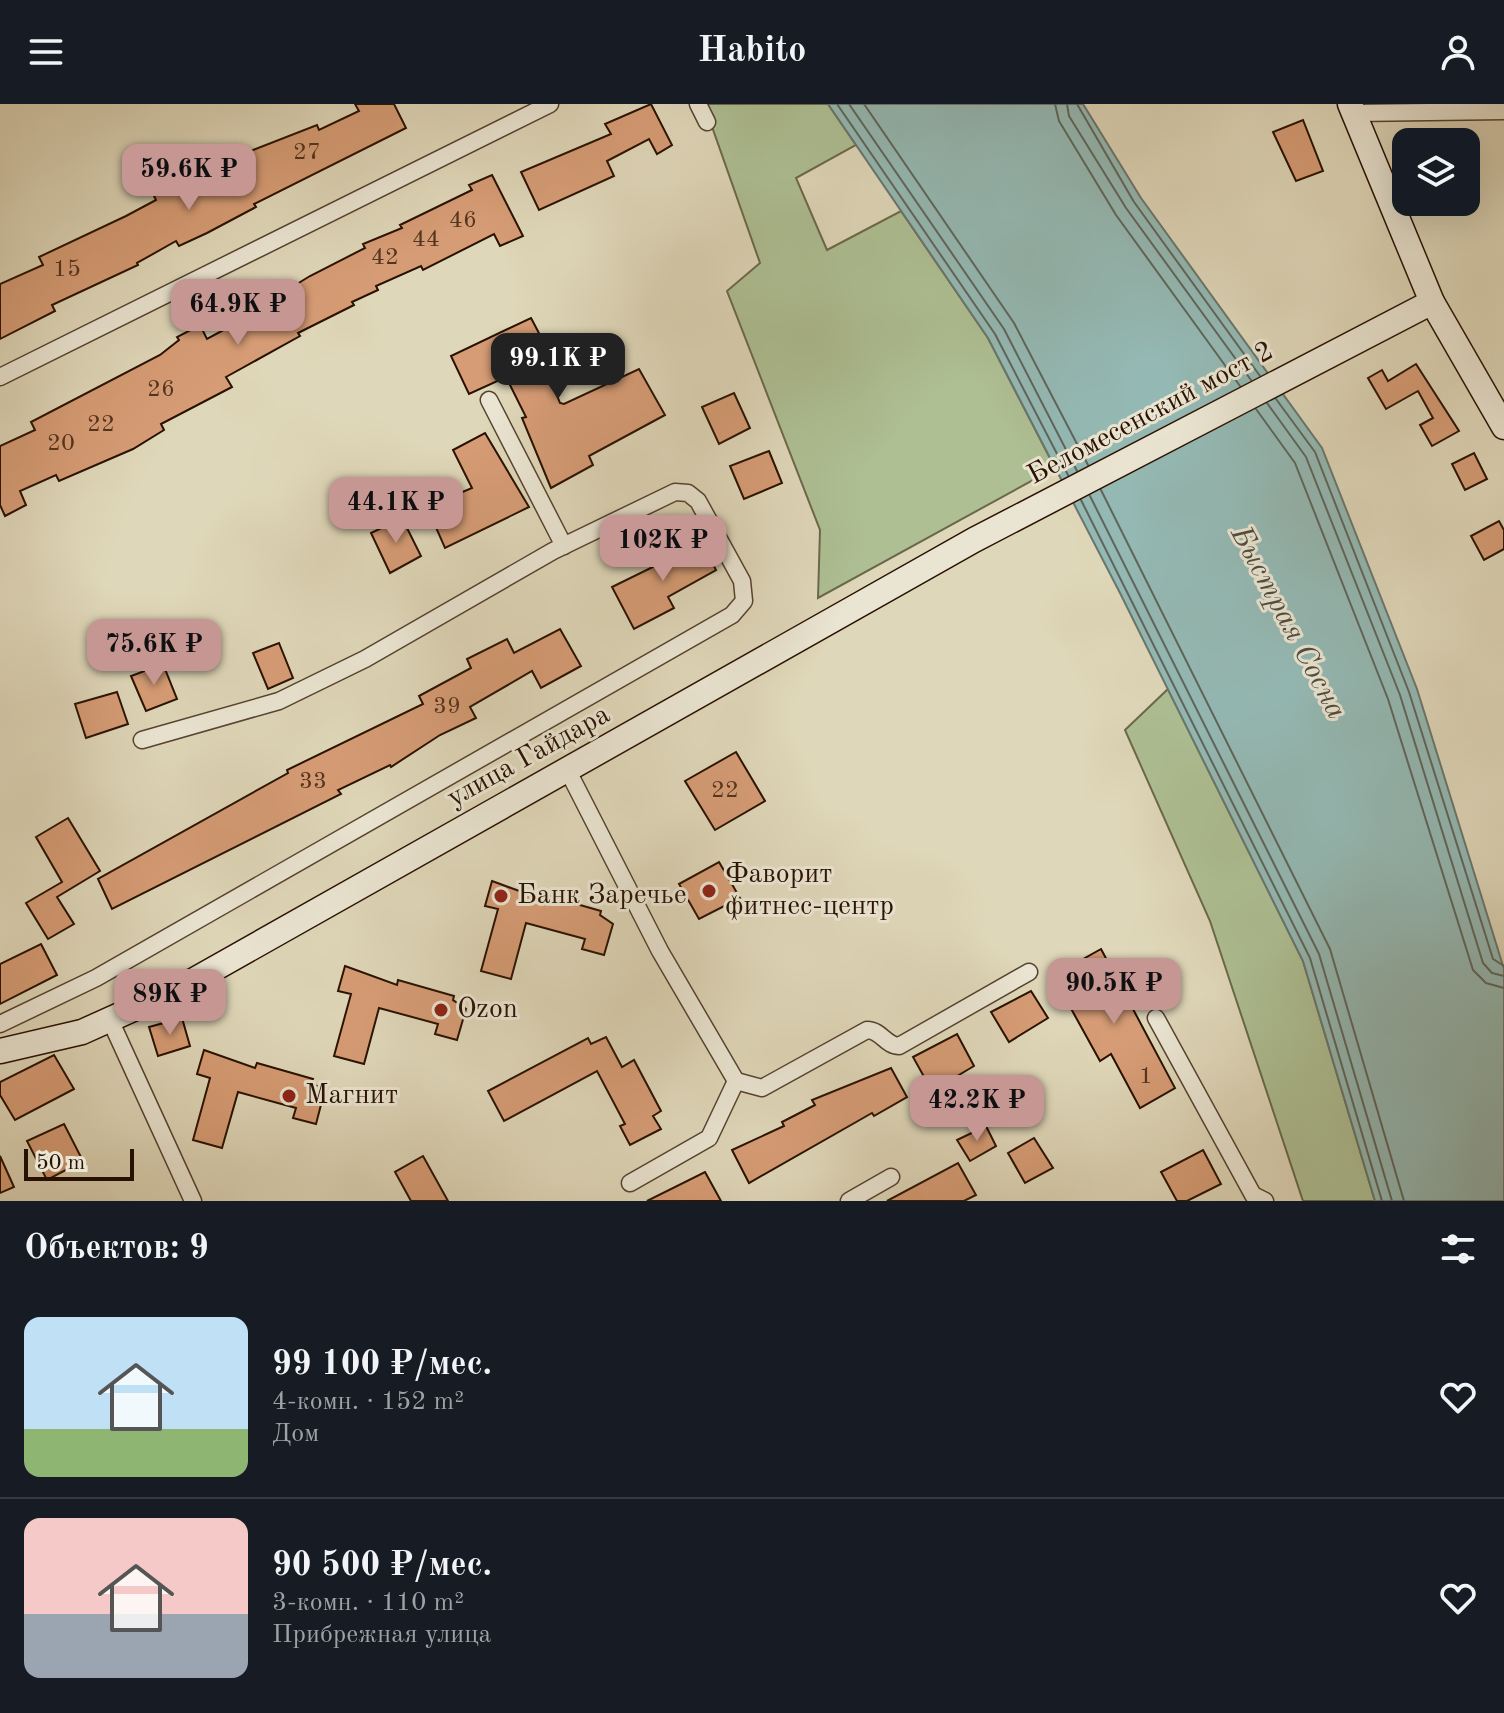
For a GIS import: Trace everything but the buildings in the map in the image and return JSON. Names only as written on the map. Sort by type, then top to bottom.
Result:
[{"type":"main road","points":[[1352,108],[1432,302],[1504,427]]},
{"type":"main road","name":"Беломесенский мост 2","points":[[974,540],[1432,302]]},
{"type":"main road","name":"улица Гайдара","points":[[0,1051],[45,1043],[111,1022],[182,987],[974,540]]},
{"type":"street","points":[[0,377],[550,104]]},
{"type":"street","points":[[698,104],[707,122]]},
{"type":"street","points":[[1352,108],[1504,111]]},
{"type":"street","points":[[142,740],[279,701],[365,659],[564,546],[489,400]]},
{"type":"street","name":"улица Гайдара","points":[[0,1024],[96,978],[732,615],[744,601],[742,581],[698,501],[684,492],[666,495],[564,546]]},
{"type":"street","points":[[568,771],[660,951],[736,1081],[762,1088],[867,1030],[877,1032],[899,1046],[1029,972]]},
{"type":"street","points":[[1156,1018],[1253,1199]]},
{"type":"street","points":[[111,1022],[193,1201]]},
{"type":"street","points":[[630,1183],[709,1138],[736,1081]]},
{"type":"street","points":[[849,1201],[891,1177]]},
{"type":"green space","points":[[704,104],[828,104],[856,145],[796,178],[827,250],[901,211],[988,338],[1055,468],[818,598],[820,530],[727,291],[760,263]]},
{"type":"green space","points":[[1168,689],[1303,961],[1375,1201],[1303,1201],[1210,921],[1125,730]]},
{"type":"water","name":"Быстрая Сосна","points":[[828,104],[1083,104],[1141,198],[1322,448],[1417,689],[1504,969],[1504,1201],[1375,1201],[1303,961],[1120,593],[988,338]]},
{"type":"place","name":"Фаворит фитнес-центр","points":[[709,891]]},
{"type":"place","name":"Банк Заречье","points":[[501,896]]},
{"type":"place","name":"Ozon","points":[[441,1010]]},
{"type":"place","name":"Магнит","points":[[289,1096]]}]
